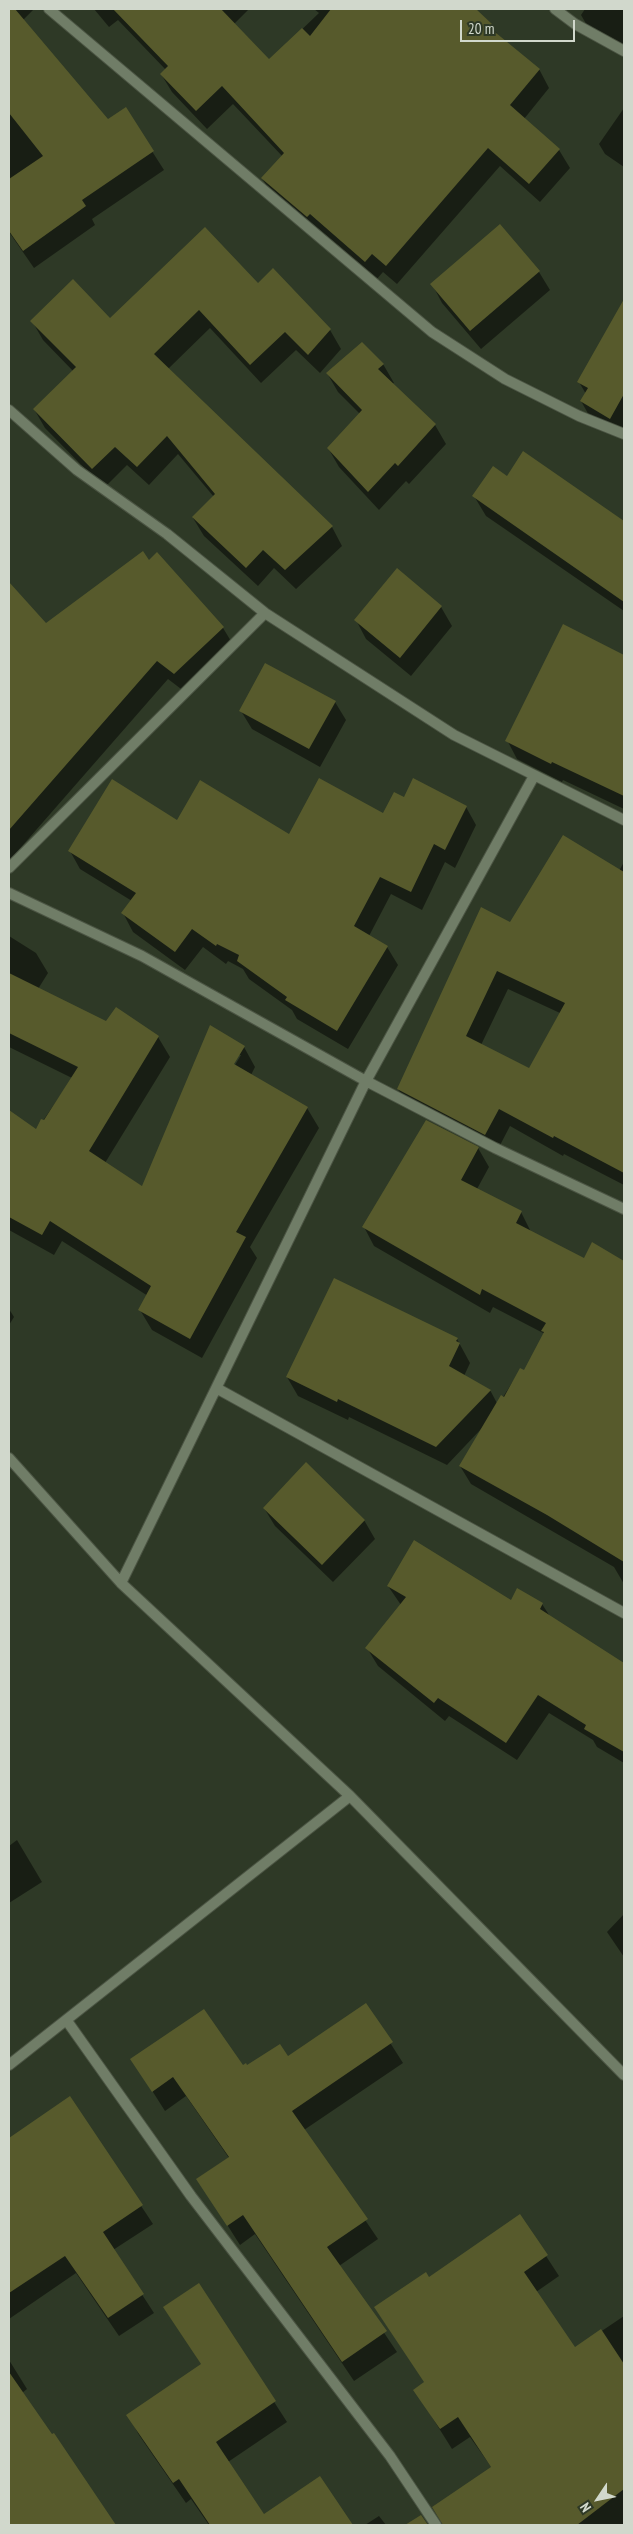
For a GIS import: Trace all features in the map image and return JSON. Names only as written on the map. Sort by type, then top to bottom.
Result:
[{"type":"street","points":[[49,9],[432,332],[505,379],[579,416],[624,434]]},
{"type":"street","points":[[555,9],[575,24],[624,51]]},
{"type":"street","points":[[9,410],[77,470],[167,534],[265,613],[454,735],[624,820]]},
{"type":"street","points":[[9,868],[265,613]]},
{"type":"street","points":[[121,1583],[218,1389],[366,1081],[534,776]]},
{"type":"street","points":[[9,892],[142,956],[366,1081],[495,1148],[624,1209]]},
{"type":"street","points":[[218,1389],[624,1613]]},
{"type":"street","points":[[9,1458],[121,1583],[350,1796],[624,2075]]},
{"type":"street","points":[[9,2066],[350,1796]]},
{"type":"street","points":[[67,2021],[191,2196],[390,2456],[436,2525]]},
{"type":"building","points":[[9,9],[15,9],[108,119],[126,107],[154,151],[82,200],[86,206],[23,251],[9,231],[9,179],[43,156],[9,113]]},
{"type":"building","points":[[113,9],[221,9],[269,59],[302,28],[310,36],[331,9],[476,9],[493,25],[490,28],[540,69],[510,105],[560,149],[529,184],[488,148],[386,266],[372,254],[365,262],[310,214],[307,217],[261,178],[284,153],[222,86],[196,111],[160,74],[168,66]]},
{"type":"building","points":[[500,224],[540,271],[470,331],[430,284]]},
{"type":"building","points":[[205,227],[258,283],[273,268],[331,329],[308,355],[285,332],[250,365],[199,310],[154,354],[333,526],[285,570],[263,550],[246,568],[192,517],[215,494],[167,436],[137,467],[115,447],[92,469],[33,409],[76,367],[30,321],[73,279],[110,318]]},
{"type":"building","points":[[624,299],[624,394],[610,419],[580,401],[588,388],[577,382]]},
{"type":"building","points":[[362,342],[384,364],[378,369],[436,424],[398,466],[395,463],[368,492],[327,448],[362,410],[326,373]]},
{"type":"building","points":[[523,451],[624,521],[624,602],[472,496],[493,466],[507,476]]},
{"type":"building","points":[[143,551],[149,560],[157,552],[224,627],[174,674],[157,661],[9,830],[9,582],[46,623]]},
{"type":"building","points":[[397,568],[442,606],[400,658],[354,620]]},
{"type":"building","points":[[563,624],[624,655],[624,796],[552,762],[551,764],[505,741]]},
{"type":"building","points":[[265,663],[336,701],[309,749],[239,711]]},
{"type":"building","points":[[319,778],[383,813],[394,792],[404,797],[413,778],[467,806],[445,850],[434,844],[411,892],[380,877],[354,926],[388,946],[337,1031],[285,1000],[287,997],[237,961],[239,955],[217,944],[216,946],[192,929],[175,952],[121,913],[136,893],[68,851],[112,779],[177,820],[200,780],[289,834]]},
{"type":"building","points":[[563,835],[624,872],[624,1173],[499,1109],[485,1135],[397,1089],[481,907],[510,922]],"holes":[[[497,971],[565,1003],[529,1068],[466,1036]]]},
{"type":"building","points":[[9,973],[106,1021],[116,1007],[159,1036],[89,1151],[142,1186],[210,1025],[245,1046],[234,1064],[308,1107],[236,1232],[246,1237],[190,1339],[138,1310],[151,1286],[50,1221],[42,1235],[9,1217],[9,1110],[36,1129],[41,1119],[44,1120],[78,1067],[9,1033]]},
{"type":"building","points":[[426,1120],[479,1147],[461,1180],[522,1211],[516,1223],[584,1258],[592,1242],[624,1261],[624,1562],[547,1515],[459,1466],[501,1395],[504,1397],[520,1368],[524,1370],[544,1332],[541,1331],[546,1323],[482,1289],[480,1295],[362,1227]]},
{"type":"building","points":[[334,1278],[458,1338],[456,1341],[460,1343],[449,1366],[491,1390],[436,1447],[338,1399],[337,1402],[286,1377]]},
{"type":"building","points":[[306,1462],[365,1520],[322,1565],[263,1508]]},
{"type":"building","points":[[414,1540],[511,1600],[517,1588],[543,1603],[540,1609],[624,1663],[624,1752],[584,1729],[586,1725],[538,1695],[506,1743],[438,1698],[434,1703],[365,1648],[406,1597],[387,1586]]},
{"type":"building","points":[[366,2003],[393,2042],[292,2111],[368,2219],[327,2247],[387,2331],[342,2362],[243,2215],[227,2226],[196,2179],[229,2157],[173,2077],[152,2092],[130,2059],[204,2009],[243,2065],[246,2063],[247,2065],[280,2044],[288,2056]]},
{"type":"building","points":[[70,2096],[143,2205],[103,2232],[144,2294],[108,2318],[65,2256],[9,2293],[9,2138]]},
{"type":"building","points":[[520,2214],[548,2255],[524,2272],[575,2347],[601,2329],[624,2364],[624,2489],[577,2525],[443,2525],[432,2507],[491,2467],[458,2417],[440,2429],[413,2390],[424,2382],[374,2307],[426,2272],[429,2277]]},
{"type":"building","points":[[199,2283],[276,2401],[216,2442],[264,2514],[320,2476],[353,2525],[210,2525],[179,2479],[173,2483],[126,2415],[201,2364],[163,2307]]},
{"type":"building","points":[[9,2372],[52,2434],[54,2433],[116,2525],[9,2525]]},
{"type":"building","points":[[421,2515],[428,2525],[405,2525]]}]
